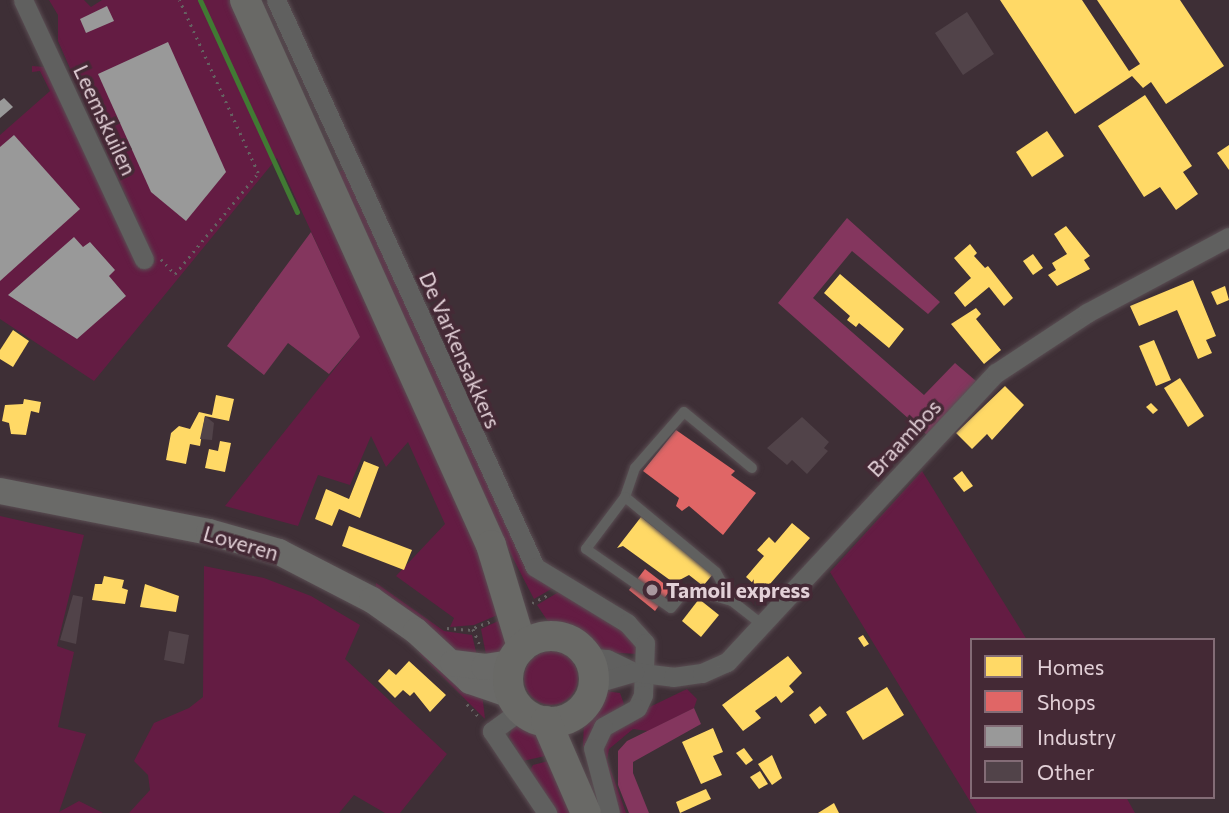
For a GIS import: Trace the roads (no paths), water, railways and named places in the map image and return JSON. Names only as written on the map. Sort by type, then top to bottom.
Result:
[{"type":"main road","points":[[245,0],[491,545],[527,649],[538,710],[588,813]]},
{"type":"main road","points":[[527,649],[570,641],[590,670],[589,697],[538,710]]},
{"type":"street","name":"Leemskuilen","points":[[23,0],[144,259]]},
{"type":"street","name":"De Varkensakkers","points":[[276,0],[529,555],[542,575],[640,635],[646,648],[640,673]]},
{"type":"street","name":"Braambos","points":[[590,670],[683,677],[710,669],[734,656],[996,373],[1087,313],[1229,237]]},
{"type":"street","name":"Loveren","points":[[0,491],[209,532],[279,552],[372,600],[482,687],[538,710]]},
{"type":"street","points":[[453,663],[484,667],[527,649]]},
{"type":"street","name":"Braambos","points":[[590,670],[607,659],[640,673]]},
{"type":"street","points":[[610,813],[595,740],[603,727],[637,708],[640,673]]},
{"type":"street","points":[[538,710],[492,731],[547,813]]},
{"type":"lane","points":[[733,601],[697,592],[683,593],[671,608],[586,549],[625,497],[635,468],[684,412],[751,468]]},
{"type":"lane","points":[[625,497],[716,572],[733,601],[764,625]]},
{"type":"waterway","points":[[200,0],[297,212]]},
{"type":"place","name":"Tamoil express","points":[[652,590]]}]
